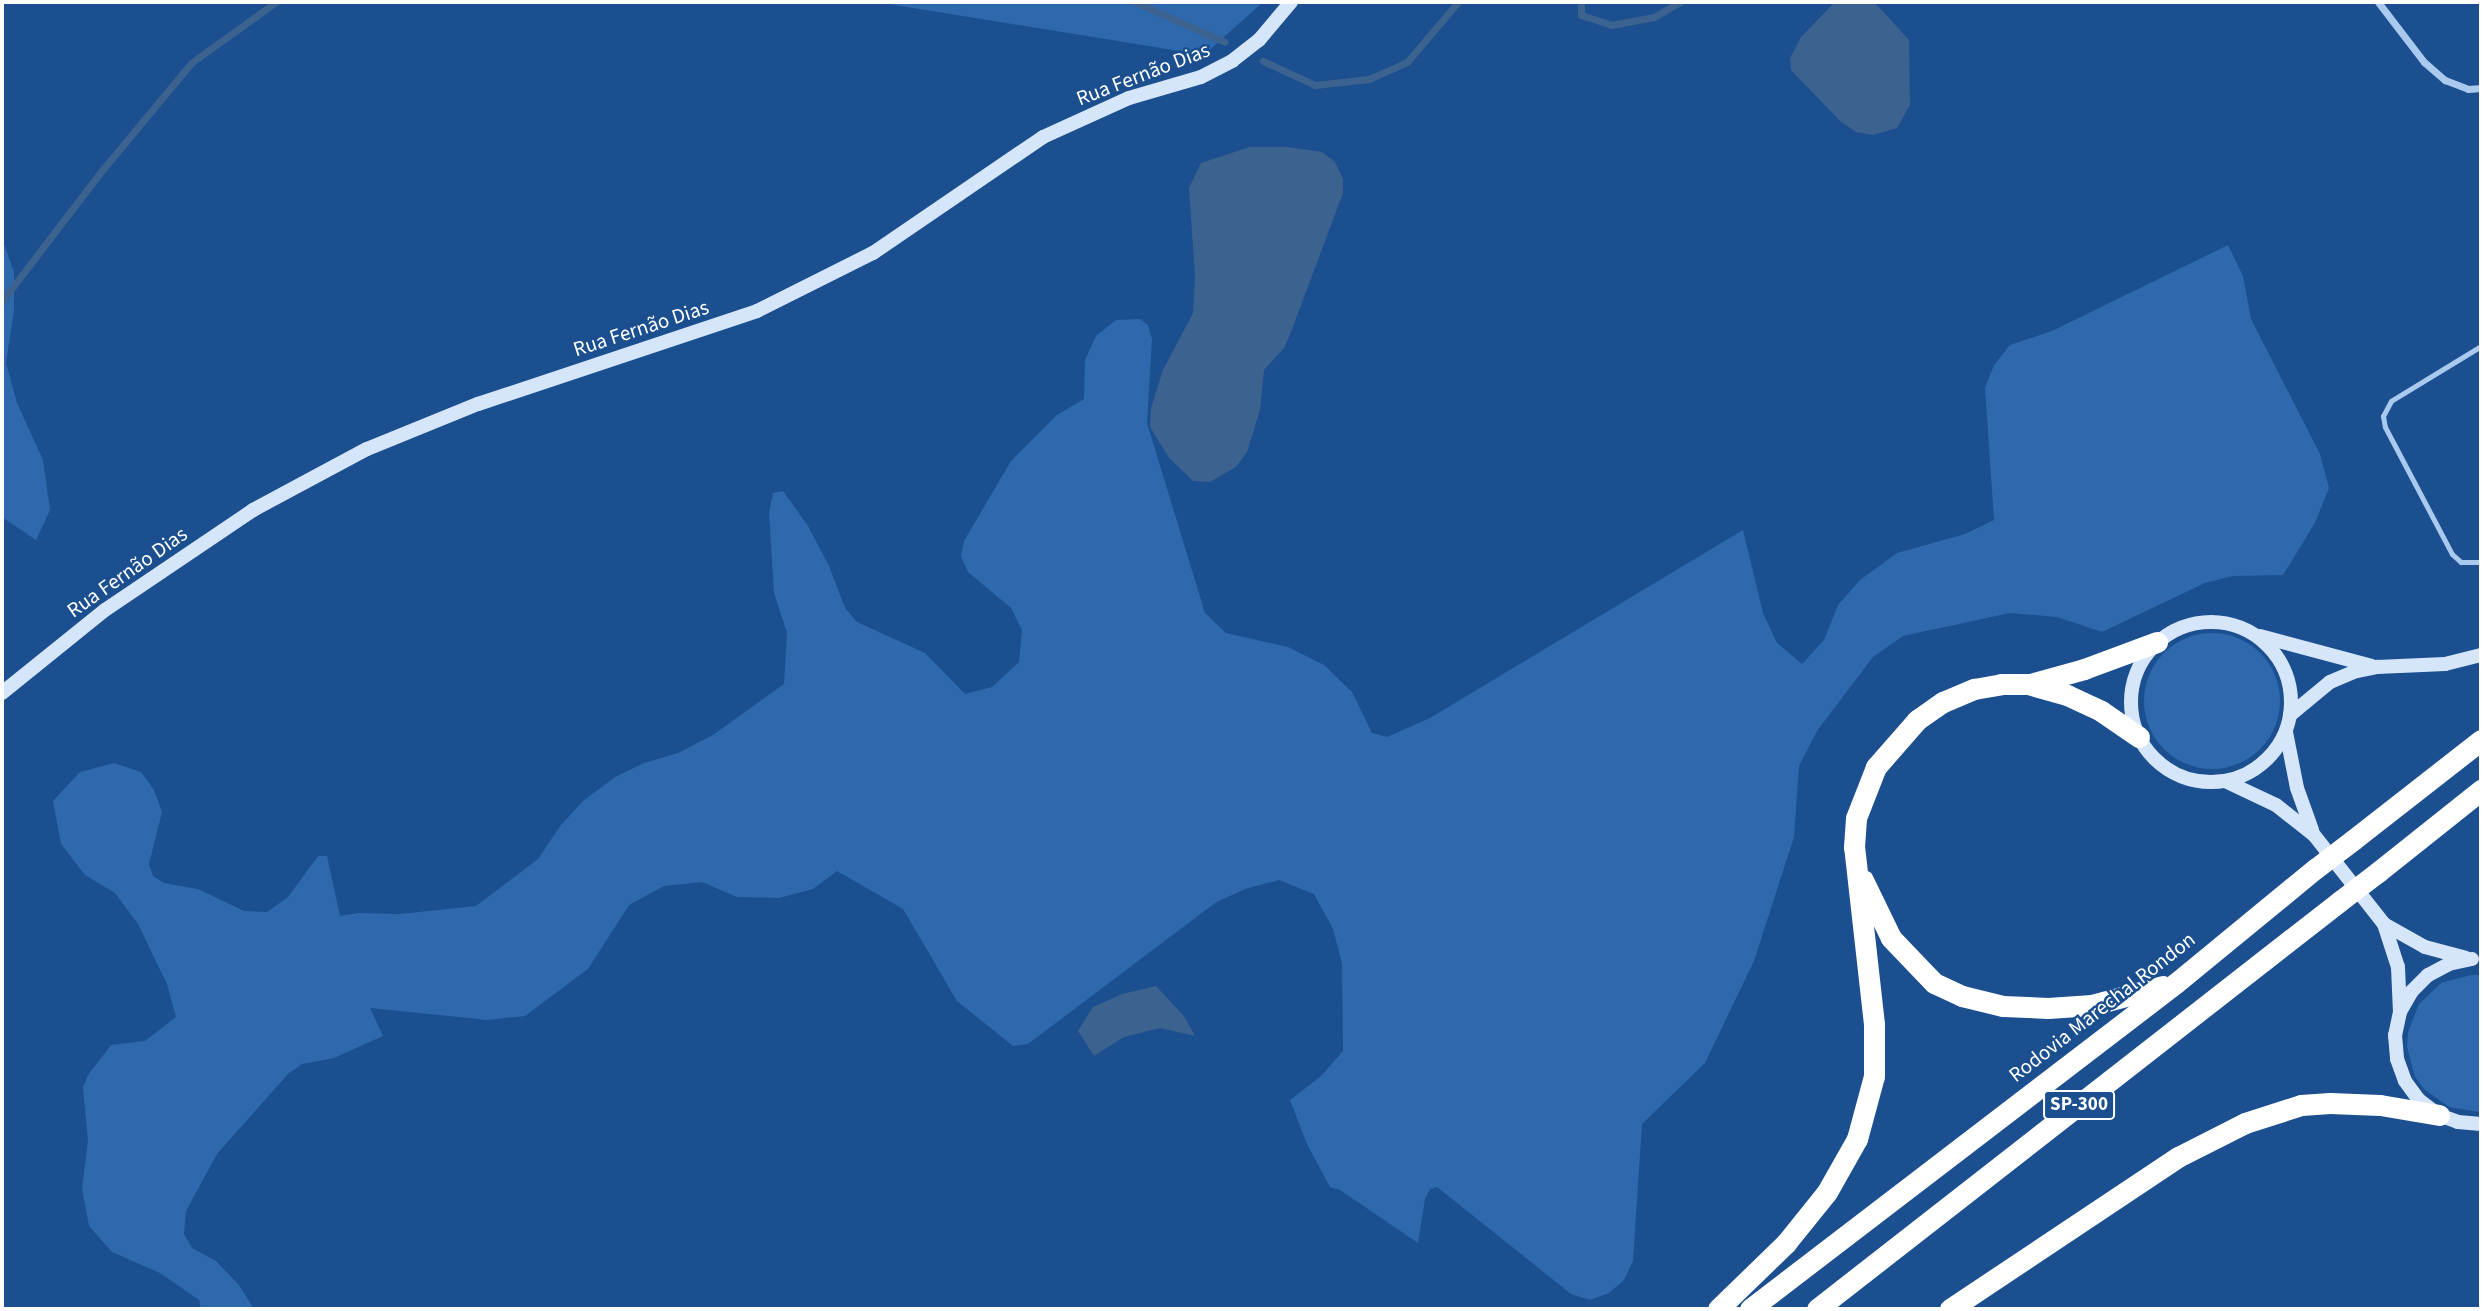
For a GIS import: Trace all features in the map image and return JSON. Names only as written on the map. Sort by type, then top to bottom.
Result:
[{"type":"highway","points":[[1718,1309],[1786,1243],[1827,1192],[1857,1139],[1874,1076],[1874,1024],[1854,861],[1856,818],[1864,791],[1876,766],[1893,743],[1917,720],[1943,702],[1974,688],[2028,684],[2084,669],[2157,642]]},
{"type":"highway","points":[[2028,684],[2067,695],[2101,711],[2139,737]]},
{"type":"highway","name":"Rodovia Marechal Rondon","points":[[1750,1309],[2176,983],[2315,869],[2481,740]]},
{"type":"highway","name":"SP-300","points":[[1817,1309],[2481,790]]},
{"type":"highway","points":[[1854,861],[1891,938],[1934,983],[1962,996],[2003,1006],[2048,1008],[2092,1005],[2176,983]]},
{"type":"highway","points":[[1950,1309],[2178,1157],[2245,1123],[2301,1105],[2330,1103],[2380,1105],[2439,1115]]},
{"type":"main road","name":"Rua Fernão Dias","points":[[2,693],[105,610],[230,525],[367,449],[478,404],[757,311],[873,253],[1043,137],[1129,98],[1200,77],[1232,61],[1259,40],[1291,2]]},
{"type":"main road","points":[[2254,634],[2272,649],[2284,669],[2291,691],[2286,731],[2276,749],[2262,764],[2225,781],[2204,782],[2175,773],[2150,754],[2139,737],[2131,712],[2132,686],[2141,662],[2157,642],[2179,628],[2204,621],[2230,623],[2254,634],[2377,667]]},
{"type":"main road","points":[[2290,715],[2330,682],[2353,672],[2377,667],[2445,664],[2481,655]]},
{"type":"main road","points":[[2286,731],[2297,788],[2314,835]]},
{"type":"main road","points":[[2225,781],[2276,805],[2314,835],[2384,924],[2398,967],[2400,1012],[2395,1035],[2397,1059],[2412,1091],[2439,1115],[2458,1122],[2481,1124]]},
{"type":"main road","points":[[2384,924],[2425,947],[2476,960]]},
{"type":"main road","points":[[2400,1012],[2412,991],[2428,975],[2449,964],[2476,960]]},
{"type":"street","points":[[2378,2],[2424,61],[2445,80],[2468,89],[2481,88]]},
{"type":"lane","points":[[2481,346],[2391,401],[2383,416],[2385,428],[2452,554],[2461,562],[2481,562]]},
{"type":"shaded area","points":[[876,2],[1263,2],[1204,55]]},
{"type":"shaded area","points":[[1835,2],[1876,4],[1909,40],[1910,105],[1897,128],[1873,135],[1856,132],[1840,121],[1791,70],[1790,58],[1801,37]]},
{"type":"shaded area","points":[[1250,147],[1288,147],[1322,152],[1335,162],[1343,179],[1343,193],[1284,348],[1264,370],[1260,410],[1247,452],[1236,467],[1210,482],[1193,481],[1169,458],[1150,427],[1151,408],[1163,370],[1193,313],[1195,276],[1189,188],[1201,163]]},
{"type":"shaded area","points":[[2,238],[14,272],[14,310],[6,363],[17,403],[43,460],[50,510],[36,540],[2,517]]},
{"type":"shaded area","points":[[2228,245],[2243,276],[2251,319],[2320,454],[2329,488],[2315,523],[2283,575],[2233,576],[2205,583],[2102,632],[2057,617],[2010,613],[1903,636],[1873,657],[1817,731],[1799,766],[1794,837],[1754,961],[1705,1063],[1642,1124],[1633,1261],[1624,1280],[1609,1293],[1590,1300],[1571,1294],[1437,1187],[1430,1189],[1425,1199],[1418,1243],[1340,1190],[1330,1187],[1307,1144],[1290,1100],[1321,1076],[1343,1051],[1342,963],[1333,929],[1314,894],[1279,880],[1245,889],[1215,903],[1028,1044],[1013,1046],[957,1001],[903,909],[837,871],[813,889],[779,898],[737,897],[702,882],[664,886],[629,905],[588,969],[525,1016],[488,1020],[370,1008],[383,1036],[334,1058],[302,1064],[288,1074],[217,1154],[186,1211],[184,1234],[192,1248],[216,1261],[238,1284],[254,1309],[201,1309],[199,1300],[160,1273],[112,1252],[89,1226],[82,1189],[88,1140],[83,1088],[88,1075],[111,1045],[145,1041],[176,1017],[167,984],[138,924],[115,893],[85,875],[61,844],[53,801],[80,772],[114,763],[141,772],[154,790],[162,812],[149,864],[153,876],[164,883],[198,889],[244,911],[267,912],[288,897],[318,856],[327,856],[340,916],[358,913],[400,914],[476,906],[538,859],[561,825],[583,801],[615,777],[644,763],[678,753],[713,735],[784,684],[787,633],[774,593],[769,513],[773,493],[783,491],[808,526],[829,566],[845,608],[857,622],[925,653],[965,694],[992,687],[1019,662],[1022,630],[1011,608],[968,572],[961,556],[964,541],[1011,461],[1057,415],[1084,399],[1085,360],[1096,336],[1116,320],[1140,319],[1148,325],[1152,339],[1147,423],[1205,613],[1226,633],[1288,647],[1324,665],[1352,692],[1372,733],[1387,737],[1430,718],[1743,530],[1763,613],[1777,643],[1802,664],[1824,640],[1838,605],[1860,580],[1897,553],[1965,534],[1994,520],[1985,388],[1994,365],[2010,345],[2052,331]]},
{"type":"shaded area","points":[[2212,633],[2238,638],[2260,653],[2275,675],[2280,701],[2275,727],[2260,749],[2238,764],[2212,769],[2186,764],[2164,749],[2149,727],[2144,701],[2149,675],[2164,653],[2186,638]]},
{"type":"shaded area","points":[[2481,975],[2479,1112],[2449,1107],[2424,1089],[2415,1077],[2407,1047],[2408,1032],[2419,1004],[2441,983]]},
{"type":"shaded area","points":[[1156,986],[1184,1016],[1195,1036],[1160,1028],[1124,1037],[1094,1056],[1078,1031],[1093,1007],[1122,994]]},
{"type":"waterway","points":[[2,301],[99,174],[191,63],[276,2]]},
{"type":"waterway","points":[[1135,2],[1225,42]]},
{"type":"waterway","points":[[1263,61],[1315,85],[1369,79],[1407,62],[1458,2]]},
{"type":"waterway","points":[[1581,2],[1581,15],[1611,25],[1654,17],[1680,2]]}]
